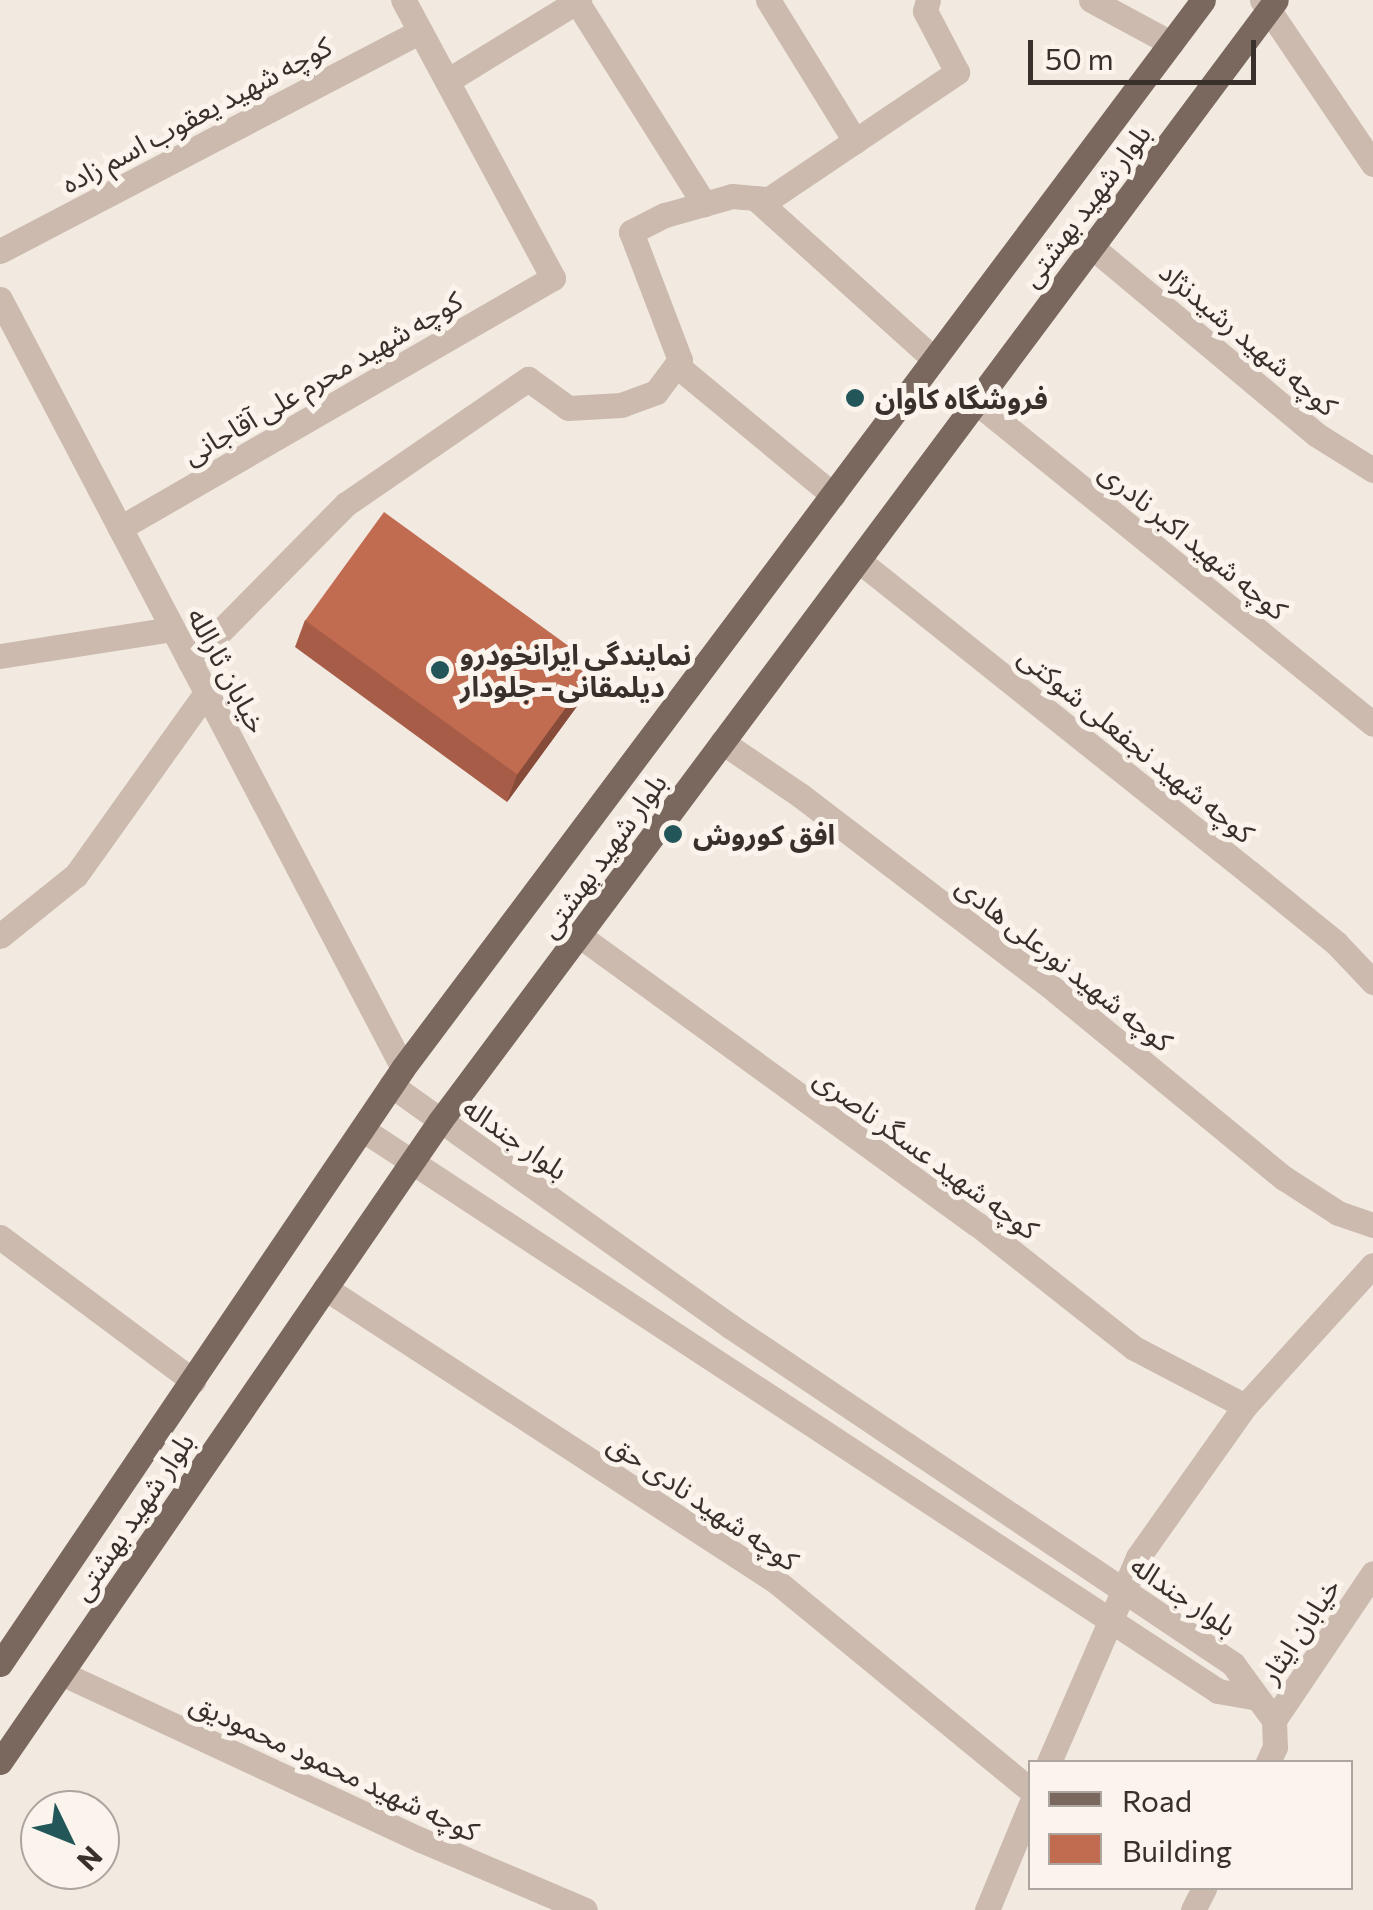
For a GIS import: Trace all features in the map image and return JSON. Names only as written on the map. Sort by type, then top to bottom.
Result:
[{"type":"main road","name":"بلوار شهید بهشتی","points":[[0,1664],[397,1077],[1203,0]]},
{"type":"main road","name":"بلوار شهید بهشتی","points":[[0,1762],[440,1121],[1268,4]]},
{"type":"street","points":[[403,0],[447,82],[578,1],[704,204]]},
{"type":"street","points":[[768,0],[855,141]]},
{"type":"street","points":[[190,662],[346,504],[528,380],[550,391],[568,408],[621,405],[656,392],[680,360],[632,232],[665,215],[732,196],[770,199],[956,72],[925,10],[928,0]]},
{"type":"street","points":[[1091,0],[1171,43]]},
{"type":"street","points":[[1268,4],[1373,164]]},
{"type":"street","name":"کوچه شهید یعقوب اسم زاده","points":[[0,251],[420,31]]},
{"type":"street","name":"کوچه شهید محرم علی آقاجانی","points":[[120,528],[553,278],[447,82]]},
{"type":"street","points":[[755,198],[934,359]]},
{"type":"street","name":"کوچه شهید رشیدنژاد","points":[[1092,246],[1316,435],[1373,470]]},
{"type":"street","name":"خیابان ثارالله","points":[[4,315],[206,692],[397,1077]]},
{"type":"street","points":[[676,365],[832,495]]},
{"type":"street","name":"کوچه شهید اکبر نادری","points":[[976,402],[1373,724]]},
{"type":"street","name":"کوچه شهید نجفعلی شوکتی","points":[[858,560],[1250,872],[1336,944],[1373,982]]},
{"type":"street","points":[[0,656],[173,630]]},
{"type":"street","points":[[0,936],[76,874],[206,692]]},
{"type":"street","name":"کوچه شهید نورعلی هادی","points":[[722,742],[800,795],[1056,990],[1284,1178],[1338,1213],[1373,1224]]},
{"type":"street","name":"کوچه شهید عسگر ناصری","points":[[580,936],[977,1224],[1134,1348],[1245,1406]]},
{"type":"street","name":"بلوار جنداله","points":[[397,1077],[440,1121],[840,1400],[1233,1664],[1256,1698]]},
{"type":"street","points":[[362,1129],[1218,1690],[1256,1698]]},
{"type":"street","points":[[0,1237],[193,1382]]},
{"type":"street","points":[[1050,1760],[1138,1556],[1245,1406],[1373,1265]]},
{"type":"street","name":"کوچه شهید نادی حق","points":[[324,1288],[777,1582],[1028,1788]]},
{"type":"street","points":[[813,1427],[840,1400]]},
{"type":"street","name":"خیابان ایثار","points":[[1274,1720],[1373,1572]]},
{"type":"street","name":"کوچه شهید محمود محمودیق","points":[[61,1673],[421,1840],[584,1910]]},
{"type":"street","name":"خیابان ایثار","points":[[1256,1698],[1274,1720],[1276,1747],[1269,1760]]},
{"type":"street","points":[[987,1910],[1028,1811]]},
{"type":"building","name":"نمایندگی ایرانخودرو دیلمقانی - جلودار","points":[[384,512],[596,666],[517,774],[305,620]]},
{"type":"place","name":"فروشگاه کاوان","points":[[855,398]]},
{"type":"place","name":"نمایندگی ایرانخودرو دیلمقانی - جلودار","points":[[440,670]]},
{"type":"place","name":"افق کوروش","points":[[673,834]]}]
